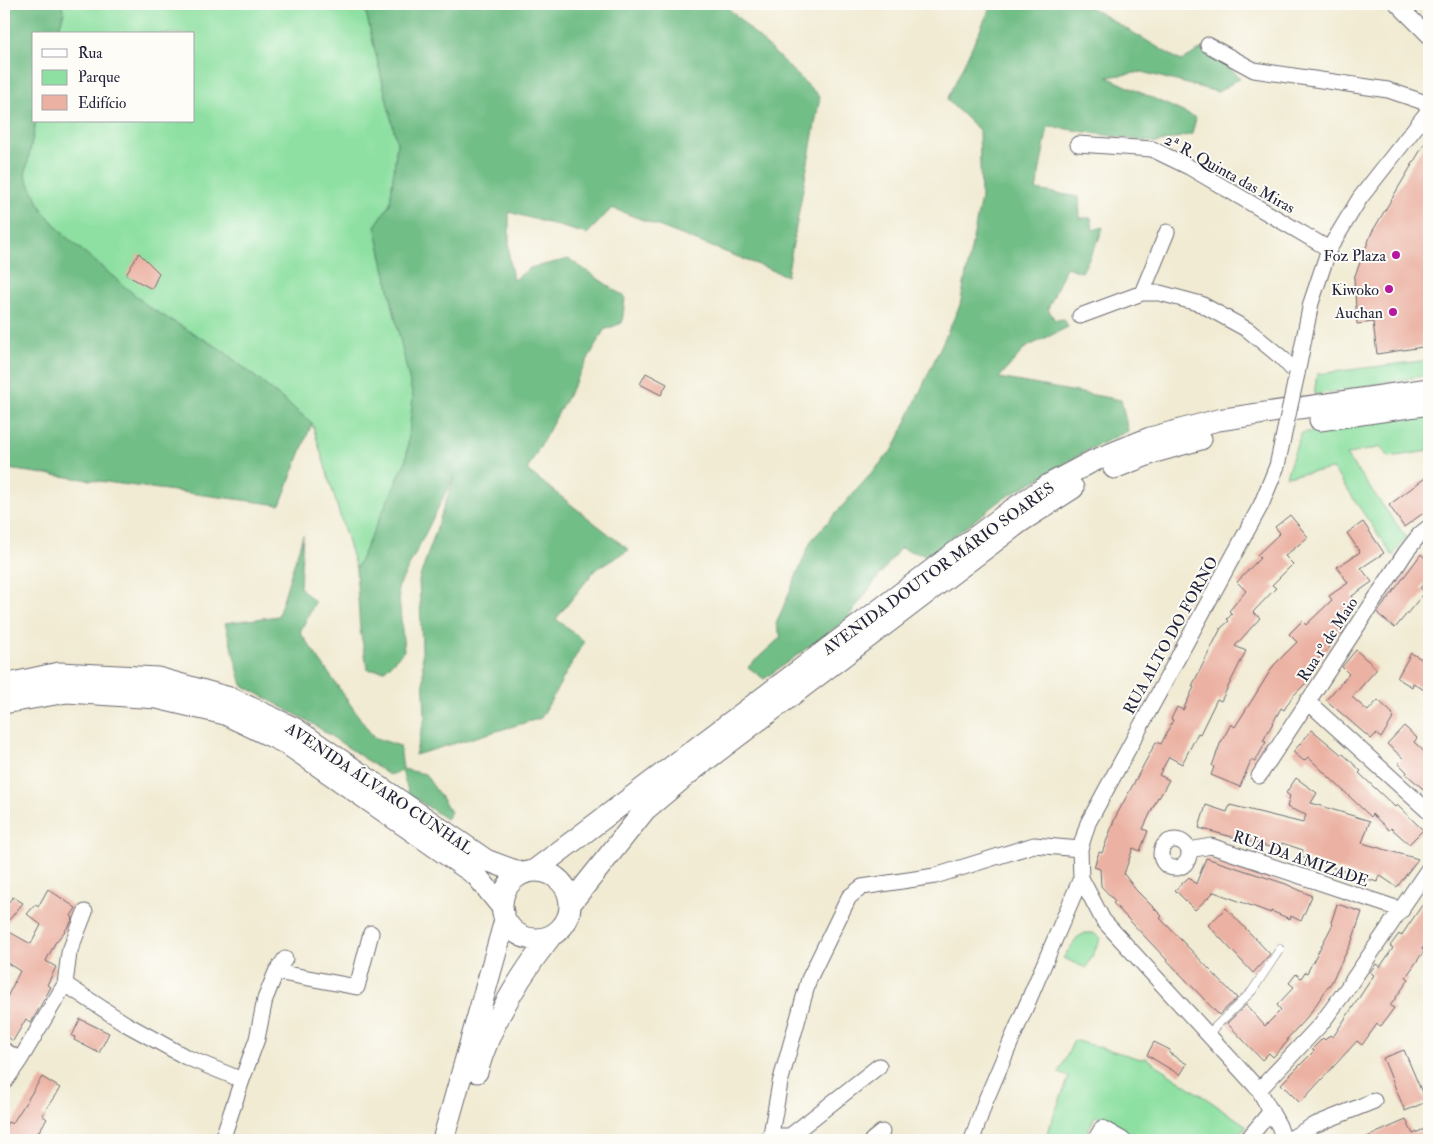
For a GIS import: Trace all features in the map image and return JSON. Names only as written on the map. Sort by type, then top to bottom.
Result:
[{"type":"main road","name":"AVENIDA DOUTOR MÁRIO SOARES","points":[[528,872],[1002,517],[1050,484],[1093,462],[1150,438],[1218,420],[1429,389]]},
{"type":"main road","name":"AVENIDA DOUTOR MÁRIO SOARES","points":[[571,903],[646,810],[693,770],[1020,522],[1061,494],[1104,472],[1129,462],[1155,452],[1217,434],[1429,404]]},
{"type":"main road","name":"AVENIDA ÁLVARO CUNHAL","points":[[4,685],[60,673],[158,678],[230,698],[294,728],[486,860],[528,872]]},
{"type":"main road","name":"AVENIDA ÁLVARO CUNHAL","points":[[4,704],[67,692],[157,698],[224,714],[287,744],[460,864],[476,876],[503,913]]},
{"type":"main road","points":[[443,1140],[503,913],[504,893],[510,882],[528,872],[548,872],[560,879],[568,890],[571,903],[569,916],[562,928],[552,936],[507,1000],[483,1051],[458,1140]]},
{"type":"main road","points":[[503,913],[513,931],[525,938],[538,940],[552,936]]},
{"type":"street","points":[[1397,4],[1429,36]]},
{"type":"street","points":[[1208,45],[1254,70],[1388,90],[1429,104]]},
{"type":"street","name":"RUA ALTO DO FORNO","points":[[1284,1140],[1279,1126],[1259,1090],[1103,920],[1081,878],[1080,849],[1088,823],[1260,505],[1277,466],[1311,303],[1329,249],[1360,198],[1429,110]]},
{"type":"street","name":"2ª R. Quinta das Miras","points":[[1078,144],[1152,149],[1189,167],[1329,249]]},
{"type":"street","points":[[1142,293],[1167,232]]},
{"type":"street","points":[[1080,316],[1142,293],[1160,293],[1201,304],[1248,330],[1282,358],[1297,374]]},
{"type":"street","name":"Rua 1º de Maio","points":[[1259,776],[1406,552],[1420,534],[1429,527]]},
{"type":"street","points":[[1307,702],[1429,812]]},
{"type":"street","points":[[879,1066],[790,1136],[770,1138],[780,1083],[809,979],[849,897],[862,887],[935,876],[1034,845],[1080,849]]},
{"type":"street","name":"RUA DA AMIZADE","points":[[1189,850],[1211,846],[1402,910]]},
{"type":"street","points":[[1259,1090],[1321,1024],[1402,910],[1429,868]]},
{"type":"street","points":[[972,1140],[985,1102],[1081,878]]},
{"type":"street","points":[[4,1083],[20,1060],[65,984],[69,953],[85,912]]},
{"type":"street","points":[[276,972],[357,987],[371,933]]},
{"type":"street","points":[[222,1140],[257,1039],[265,999],[276,972],[285,959]]},
{"type":"street","points":[[65,984],[143,1034],[186,1057],[242,1080]]},
{"type":"street","points":[[4,1050],[20,1060]]},
{"type":"street","points":[[1288,1140],[1312,1126],[1374,1101]]},
{"type":"street","points":[[1247,1140],[1271,1111]]},
{"type":"street","points":[[1095,1140],[1102,1128],[1124,1140]]},
{"type":"lane","points":[[1208,1034],[1252,991],[1280,950]]},
{"type":"green space","points":[[4,4],[61,4],[64,12],[58,32],[32,32],[32,122],[36,122],[25,175],[43,211],[65,236],[150,308],[222,350],[312,423],[280,505],[7,469],[4,467]]},
{"type":"green space","points":[[61,4],[364,4],[397,143],[390,204],[375,226],[413,397],[406,461],[356,569],[312,423],[222,350],[150,308],[65,236],[43,211],[25,175],[36,122],[195,122],[195,32],[58,32],[64,12]]},
{"type":"green space","points":[[364,4],[724,4],[820,97],[787,276],[612,208],[587,234],[509,212],[509,256],[513,281],[530,268],[569,259],[625,297],[622,323],[604,330],[527,470],[629,550],[595,570],[556,619],[584,641],[541,718],[415,755],[425,718],[419,580],[455,474],[398,588],[404,651],[385,670],[368,670],[360,630],[356,569],[406,461],[413,397],[375,226],[390,204],[397,143]]},
{"type":"green space","points":[[992,4],[1095,4],[1088,6],[1181,61],[1208,45],[1240,78],[1218,92],[1142,72],[1107,77],[1196,118],[1192,134],[1156,143],[1048,126],[1036,190],[1079,197],[1080,218],[1091,218],[1093,230],[1103,227],[1100,237],[1082,272],[1066,267],[1048,309],[1055,320],[1064,319],[1068,327],[1025,348],[999,378],[1121,400],[1128,431],[1088,450],[1003,499],[927,556],[900,548],[846,620],[764,679],[748,667],[781,637],[776,624],[811,541],[894,448],[960,305],[981,198],[979,130],[947,100]]},
{"type":"green space","points":[[1429,360],[1429,375],[1314,395],[1317,374]]},
{"type":"green space","points":[[1429,414],[1429,451],[1389,457],[1381,447],[1346,455],[1406,537],[1393,556],[1333,469],[1286,476],[1301,433]]},
{"type":"green space","points":[[303,535],[300,587],[315,602],[300,632],[373,737],[400,746],[403,769],[425,774],[451,812],[446,819],[409,794],[402,771],[389,775],[313,724],[242,685],[225,623],[278,616]]},
{"type":"green space","points":[[1085,933],[1093,933],[1101,938],[1086,968],[1063,958],[1078,937]]},
{"type":"green space","points":[[1074,1040],[1141,1059],[1146,1058],[1247,1126],[1233,1140],[1142,1140],[1096,1115],[1083,1140],[1044,1140],[1069,1077],[1059,1073]]},
{"type":"building","name":"Foz Plaza","points":[[1429,136],[1429,346],[1377,354],[1373,322],[1357,324],[1354,278],[1372,232]]},
{"type":"building","points":[[139,253],[159,273],[152,289],[126,275]]},
{"type":"building","points":[[646,373],[667,384],[661,395],[640,384]]},
{"type":"building","points":[[1429,475],[1429,509],[1404,527],[1389,505]]},
{"type":"building","points":[[1290,515],[1308,537],[1285,556],[1293,564],[1272,585],[1276,588],[1253,612],[1260,618],[1235,646],[1246,651],[1221,701],[1217,699],[1200,734],[1198,733],[1182,764],[1169,757],[1159,775],[1169,780],[1158,797],[1143,829],[1148,831],[1140,851],[1133,848],[1124,874],[1136,890],[1162,916],[1160,918],[1237,998],[1219,1015],[1113,903],[1115,901],[1101,886],[1100,869],[1094,867],[1099,852],[1102,853],[1115,818],[1156,742],[1161,744],[1177,707],[1183,710],[1194,687],[1192,686],[1221,628],[1229,621],[1227,619],[1232,614],[1229,611],[1246,591],[1237,582],[1260,558],[1257,555],[1280,533],[1275,527]]},
{"type":"building","points":[[1363,522],[1384,553],[1361,568],[1372,582],[1352,596],[1357,603],[1338,618],[1346,626],[1327,644],[1330,647],[1306,672],[1312,677],[1292,697],[1284,710],[1281,708],[1263,741],[1266,742],[1255,762],[1251,760],[1240,787],[1211,775],[1214,767],[1212,766],[1220,744],[1231,724],[1235,727],[1274,665],[1297,642],[1289,634],[1302,621],[1306,625],[1332,600],[1329,596],[1348,583],[1337,567],[1360,552],[1347,533]]},
{"type":"building","points":[[1421,554],[1429,562],[1429,577],[1420,588],[1425,592],[1395,628],[1378,612]]},
{"type":"building","points":[[1356,650],[1377,669],[1352,697],[1368,711],[1378,700],[1394,717],[1381,738],[1376,734],[1371,739],[1326,700],[1349,674],[1342,667]]},
{"type":"building","points":[[1411,653],[1429,663],[1429,693],[1413,683],[1412,687],[1397,678]]},
{"type":"building","points":[[1404,726],[1417,738],[1414,742],[1429,756],[1429,794],[1406,774],[1407,772],[1398,763],[1403,758],[1387,744]]},
{"type":"building","points":[[1312,730],[1343,754],[1361,771],[1359,773],[1423,830],[1409,844],[1391,828],[1389,830],[1372,814],[1371,817],[1308,757],[1304,761],[1293,752]]},
{"type":"building","points":[[1296,778],[1317,793],[1311,803],[1370,821],[1362,843],[1418,859],[1397,887],[1379,875],[1377,882],[1301,857],[1303,850],[1282,843],[1280,850],[1199,828],[1206,805],[1227,812],[1230,805],[1303,823],[1306,815],[1287,807],[1290,796],[1286,793]]},
{"type":"building","points":[[1206,858],[1286,884],[1312,896],[1301,921],[1291,916],[1290,919],[1271,911],[1271,913],[1214,892],[1195,910],[1175,890],[1189,877],[1196,884]]},
{"type":"building","points":[[48,889],[76,908],[71,916],[73,918],[69,926],[55,943],[46,961],[56,967],[47,985],[51,987],[31,1023],[26,1019],[13,1041],[4,1034],[4,1003],[20,971],[4,961],[4,929],[31,944],[41,925],[27,914],[36,904],[38,907]]},
{"type":"building","points":[[1429,895],[1429,939],[1422,949],[1424,951],[1406,977],[1409,979],[1390,1006],[1394,1008],[1381,1026],[1377,1024],[1362,1045],[1357,1041],[1300,1103],[1281,1084],[1314,1051],[1312,1049],[1323,1038],[1325,1040],[1330,1035],[1333,1037],[1374,975],[1370,972],[1376,964],[1380,967],[1393,948],[1390,946],[1399,934],[1401,936]]},
{"type":"building","points":[[13,897],[23,903],[4,926],[4,908]]},
{"type":"building","points":[[1337,904],[1362,912],[1352,941],[1331,983],[1308,1016],[1273,1057],[1269,1053],[1262,1060],[1227,1023],[1246,1005],[1265,1026],[1281,1010],[1277,1005],[1294,987],[1289,983],[1296,974],[1301,978],[1305,972],[1307,973],[1333,924],[1331,923]]},
{"type":"building","points":[[1226,908],[1270,954],[1253,973],[1208,925]]},
{"type":"building","points":[[80,1019],[109,1033],[99,1053],[74,1040],[75,1037],[72,1036]]},
{"type":"building","points":[[1154,1042],[1170,1050],[1169,1053],[1187,1064],[1180,1075],[1147,1055]]},
{"type":"building","points":[[1404,1050],[1426,1102],[1405,1111],[1383,1058]]},
{"type":"building","points":[[42,1077],[60,1088],[42,1115],[47,1119],[33,1140],[4,1140],[4,1128],[8,1122],[12,1124]]},
{"type":"building","points":[[1406,1120],[1413,1134],[1429,1127],[1429,1140],[1360,1140]]},
{"type":"place","name":"Foz Plaza","points":[[1396,255]]},
{"type":"place","name":"Kiwoko","points":[[1389,289]]},
{"type":"place","name":"Auchan","points":[[1393,312]]}]
